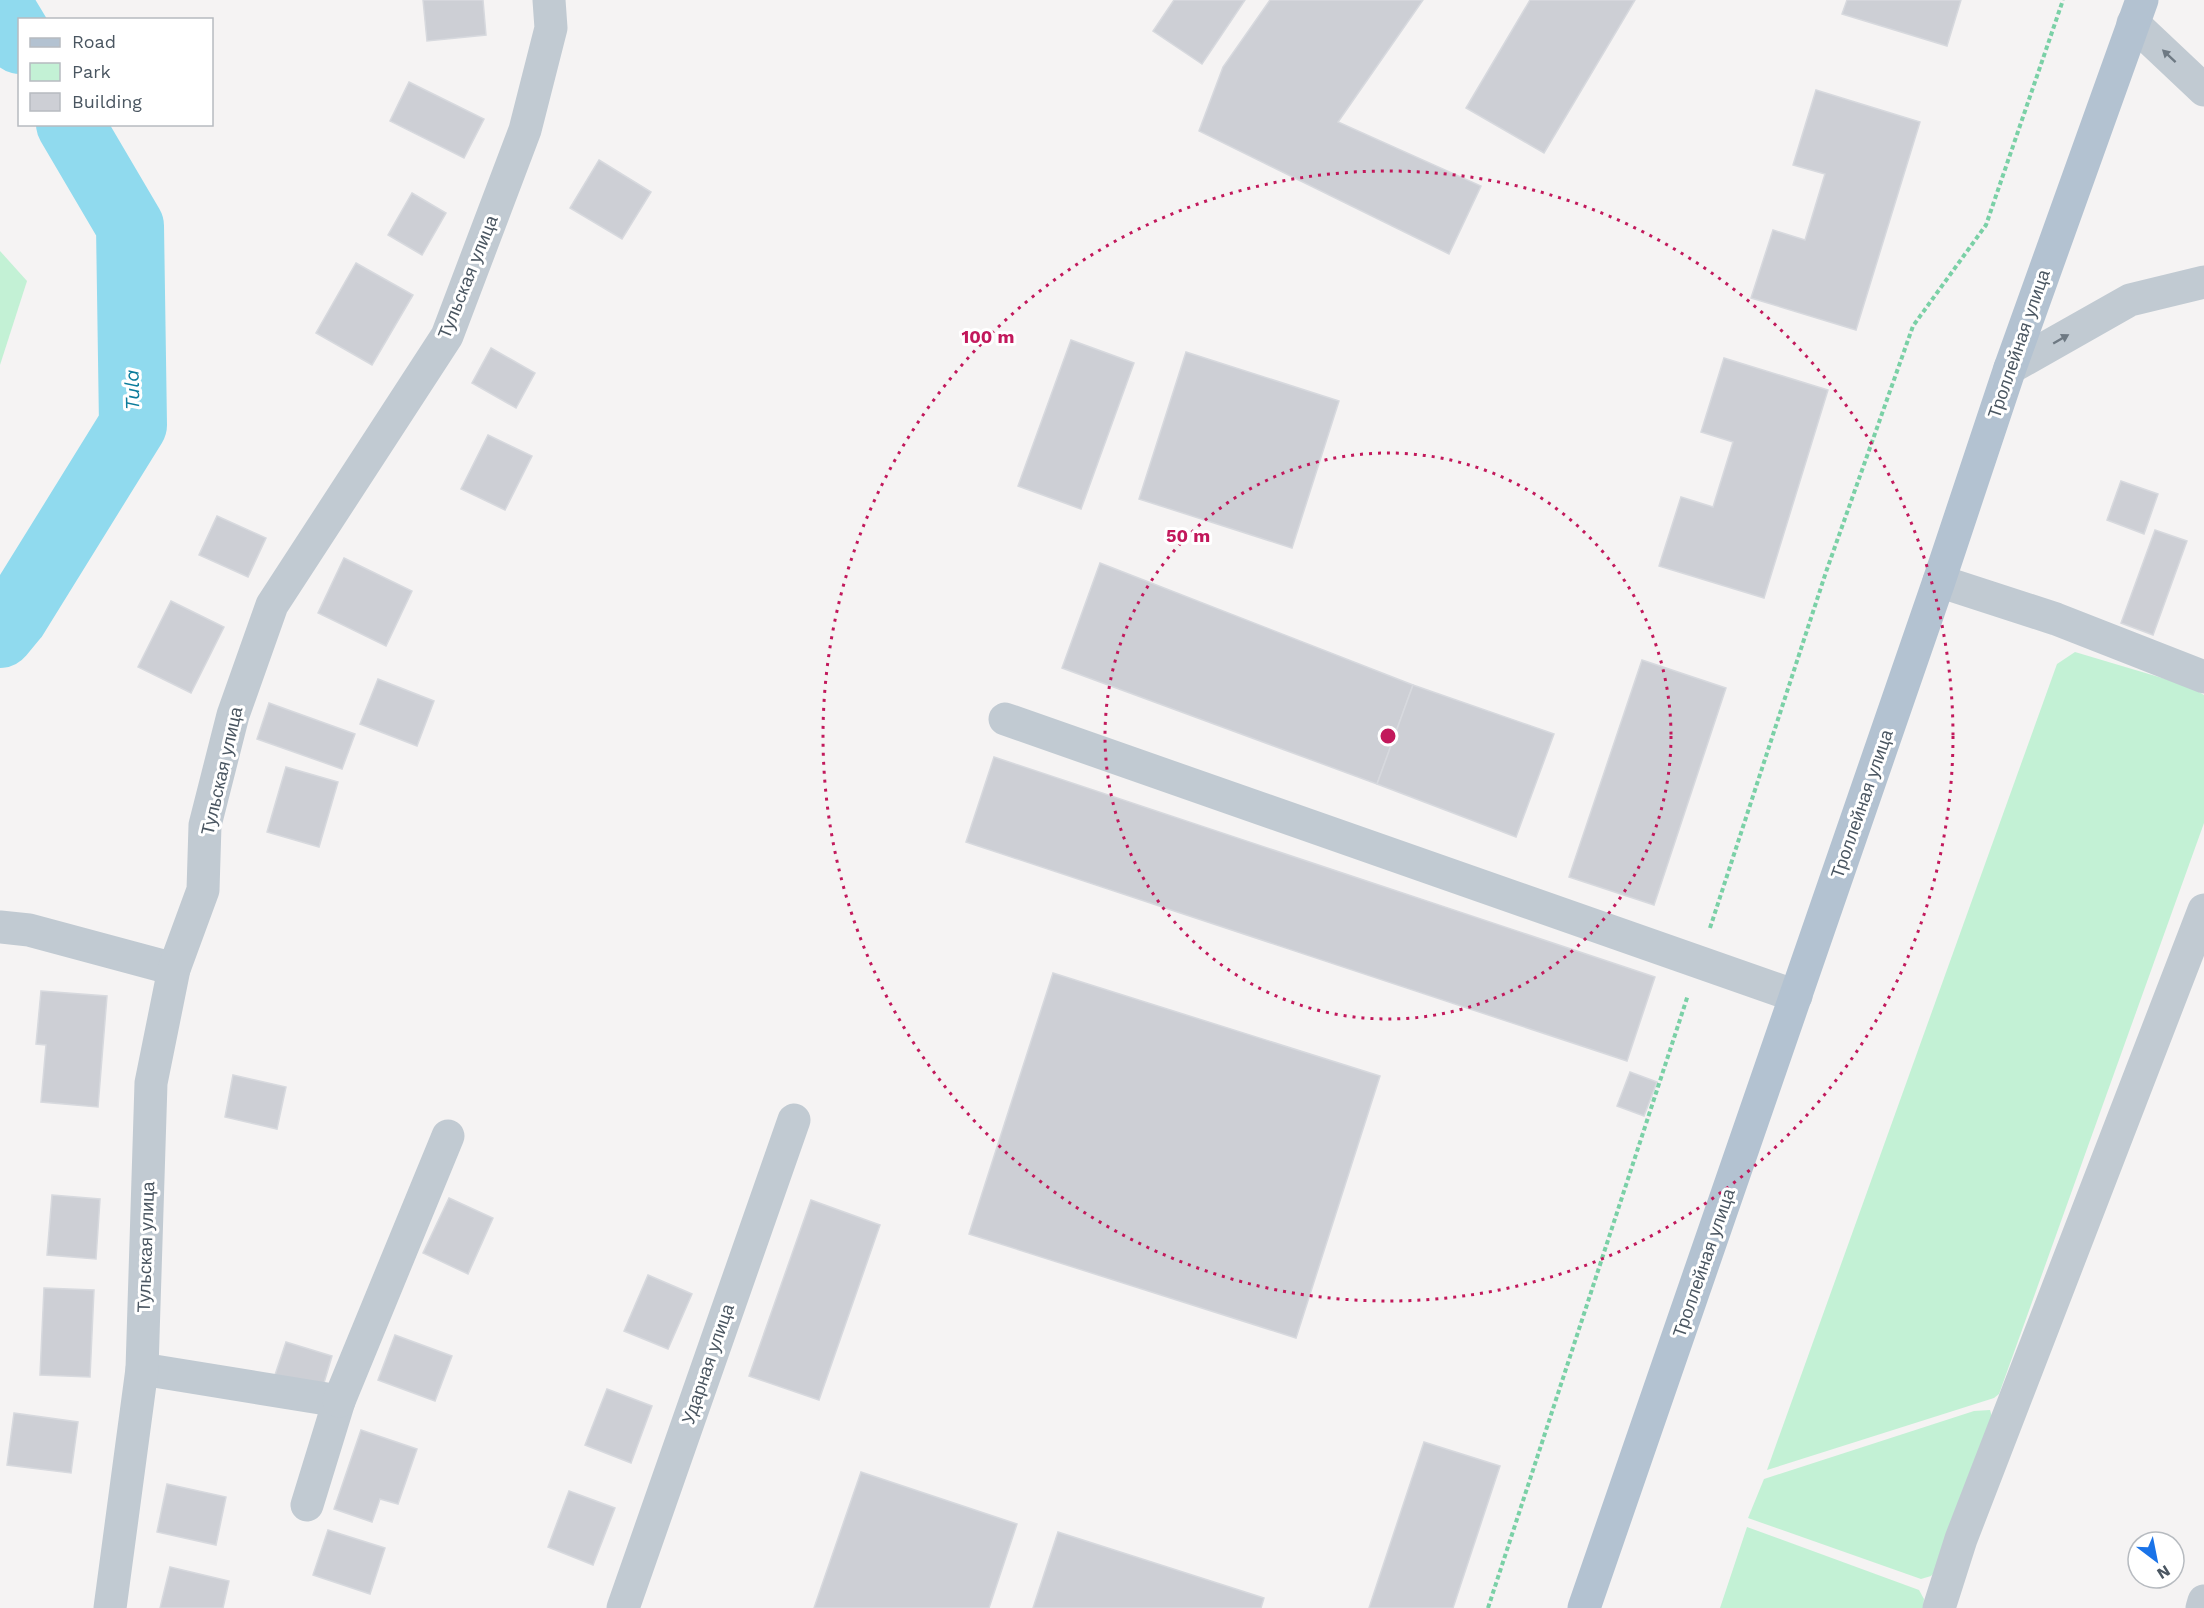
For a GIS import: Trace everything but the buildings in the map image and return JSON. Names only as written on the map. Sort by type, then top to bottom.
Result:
[{"type":"main road","name":"Троллейная улица","points":[[1584,1608],[1939,581],[2010,368],[2137,12]]},
{"type":"street","name":"Тульская улица","points":[[111,1608],[142,1369],[151,1083],[174,969],[203,890],[205,825],[233,715],[272,605],[447,336],[525,130],[551,28],[549,0]]},
{"type":"street","points":[[2137,12],[2204,90]]},
{"type":"street","points":[[2010,368],[2130,300],[2204,282]]},
{"type":"street","points":[[1939,581],[2056,619],[2204,677]]},
{"type":"street","points":[[1005,719],[1796,996]]},
{"type":"street","points":[[1940,1608],[1961,1539],[2204,910]]},
{"type":"street","points":[[0,927],[29,930],[174,969]]},
{"type":"street","name":"Ударная улица","points":[[623,1608],[794,1120]]},
{"type":"street","points":[[307,1505],[339,1401],[447,1136]]},
{"type":"street","points":[[142,1369],[339,1401]]},
{"type":"street","points":[[2202,1608],[2204,1601]]},
{"type":"path","points":[[1488,1608],[1826,572],[1913,326],[1986,225],[2063,0]]},
{"type":"green space","points":[[0,251],[27,281],[0,365]]},
{"type":"green space","points":[[2075,652],[2189,686],[2204,695],[2204,823],[1999,1394],[1994,1398],[1767,1470],[2057,664]]},
{"type":"green space","points":[[1990,1410],[1992,1417],[1935,1572],[1931,1576],[1921,1579],[1748,1518],[1764,1479],[1974,1411]]},
{"type":"green space","points":[[1747,1527],[1919,1590],[1924,1599],[1923,1608],[1720,1608]]},
{"type":"waterway","name":"Tula","points":[[0,7],[18,37]]},
{"type":"waterway","name":"Tula","points":[[0,634],[14,617],[133,425],[130,226],[71,126]]}]
